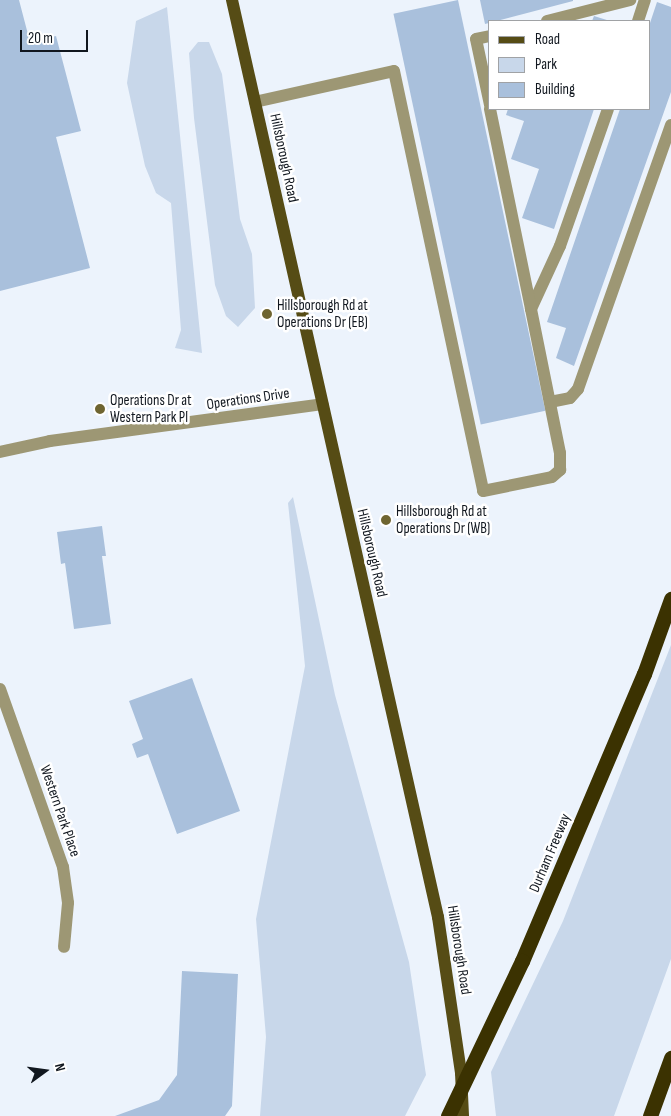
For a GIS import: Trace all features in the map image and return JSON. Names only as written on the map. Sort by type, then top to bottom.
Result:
[{"type":"highway","name":"Durham Freeway","points":[[448,1116],[522,961],[640,683],[671,599]]},
{"type":"highway","points":[[650,1116],[671,1058]]},
{"type":"main road","name":"Hillsborough Road","points":[[232,0],[438,917],[461,1073],[463,1116]]},
{"type":"street","points":[[551,20],[630,0]]},
{"type":"street","points":[[638,20],[646,0]]},
{"type":"street","points":[[488,36],[476,39],[488,97]]},
{"type":"street","points":[[255,102],[394,71],[483,491],[552,477],[560,470],[560,453],[491,110]]},
{"type":"street","points":[[531,309],[560,246],[608,110]]},
{"type":"street","points":[[550,402],[570,398],[578,390],[671,125]]},
{"type":"street","name":"Operations Drive","points":[[0,452],[50,441],[322,404]]},
{"type":"street","name":"Western Park Place","points":[[0,689],[63,867],[68,903],[64,947]]},
{"type":"green space","points":[[167,7],[202,353],[175,348],[181,330],[171,203],[156,193],[145,166],[127,83],[136,21]]},
{"type":"green space","points":[[198,42],[209,42],[222,74],[240,219],[252,254],[255,308],[238,327],[226,316],[215,285],[194,118],[189,53]]},
{"type":"green space","points":[[293,497],[335,695],[409,962],[426,1075],[405,1116],[260,1116],[266,1037],[256,919],[305,666],[288,503]]},
{"type":"green space","points":[[671,645],[671,959],[614,1116],[496,1116],[491,1072],[563,921]]},
{"type":"building","points":[[0,0],[19,0],[30,42],[56,36],[81,131],[56,137],[90,268],[0,291]]},
{"type":"building","points":[[458,0],[545,411],[481,425],[393,14]]},
{"type":"building","points":[[480,0],[573,0],[500,20],[488,20],[488,23],[485,24]]},
{"type":"building","points":[[657,2],[671,7],[671,92],[574,366],[556,358],[566,328],[547,322],[620,110],[651,110],[651,20]]},
{"type":"building","points":[[594,16],[607,20],[592,20]]},
{"type":"building","points":[[508,110],[594,110],[554,229],[522,218],[539,169],[511,159],[524,121],[506,115]]},
{"type":"building","points":[[102,526],[106,556],[102,556],[111,624],[74,629],[65,563],[61,564],[57,532]]},
{"type":"building","points":[[192,678],[240,811],[177,834],[148,754],[137,758],[132,744],[143,739],[129,701]]},
{"type":"building","points":[[182,971],[238,974],[232,1106],[225,1116],[115,1116],[159,1100],[177,1075]]},
{"type":"place","name":"Hillsborough Rd at Operations Dr (EB)","points":[[267,314]]},
{"type":"place","name":"Operations Dr at Western Park Pl","points":[[100,409]]},
{"type":"place","name":"Hillsborough Rd at Operations Dr (WB)","points":[[386,520]]}]
